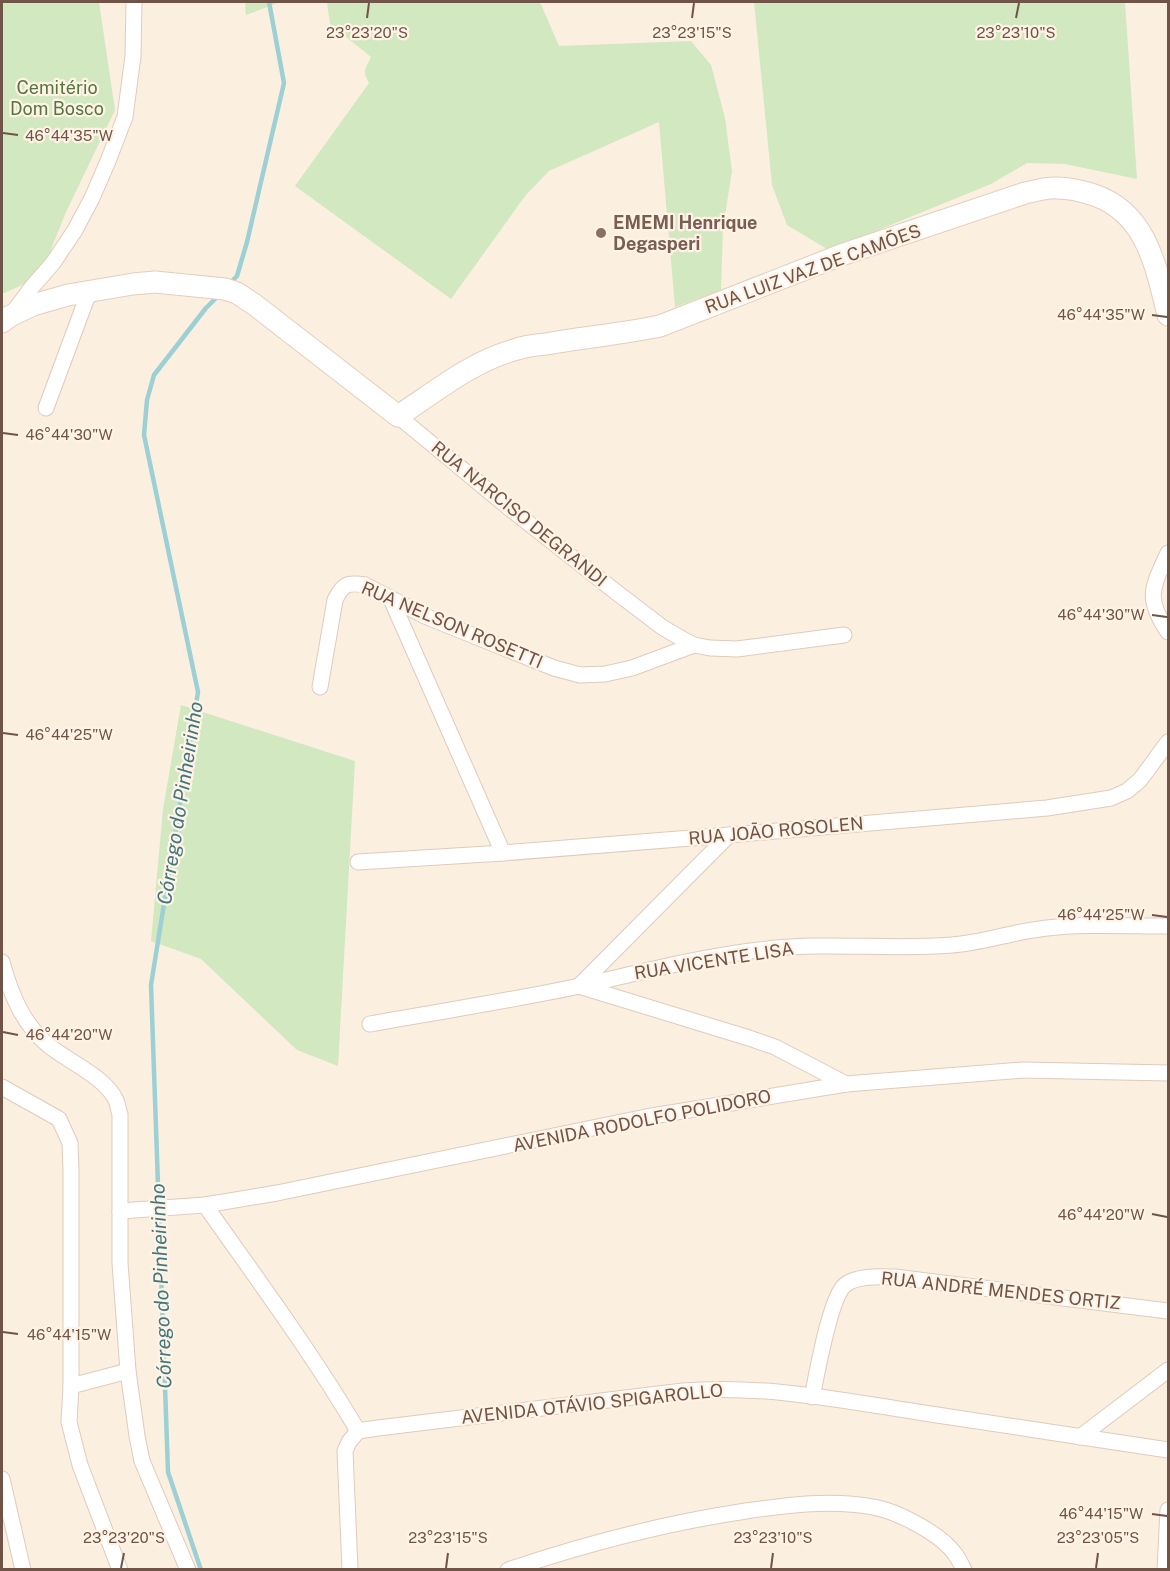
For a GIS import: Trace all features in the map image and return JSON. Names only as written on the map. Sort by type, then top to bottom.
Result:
[{"type":"main road","name":"RUA LUIZ VAZ DE CAMÕES","points":[[398,416],[471,368],[496,356],[565,340],[635,332],[660,326],[841,255],[1025,192],[1056,188],[1082,190],[1109,200],[1130,217],[1145,239],[1157,268],[1168,315]]},
{"type":"main road","name":"RUA NARCISO DEGRANDI","points":[[89,292],[155,282],[227,290],[255,305],[398,416]]},
{"type":"main road","points":[[6,319],[33,305],[68,295],[89,292]]},
{"type":"street","points":[[6,319],[53,263],[75,230],[108,161],[125,117],[133,56],[134,2]]},
{"type":"street","points":[[46,408],[89,292]]},
{"type":"street","name":"RUA NARCISO DEGRANDI","points":[[398,416],[616,592],[662,627],[694,645],[737,649],[844,635]]},
{"type":"street","points":[[1168,553],[1153,592],[1158,617],[1168,632]]},
{"type":"street","name":"RUA NELSON ROSETTI","points":[[320,687],[335,600],[344,585],[354,583],[365,585],[424,616],[505,649],[554,668],[580,675],[605,674],[632,668],[694,645]]},
{"type":"street","points":[[391,599],[503,853]]},
{"type":"street","name":"RUA JOÃO ROSOLEN","points":[[358,862],[729,836],[1047,808],[1111,798],[1127,791],[1140,780],[1168,742]]},
{"type":"street","points":[[729,836],[579,986],[774,1047],[846,1084]]},
{"type":"street","name":"RUA VICENTE LISA","points":[[370,1024],[532,996],[661,967],[766,949],[808,946],[923,947],[971,943],[1033,930],[1055,928],[1168,926]]},
{"type":"street","points":[[2,962],[16,1005],[28,1024],[48,1045],[92,1075],[107,1088],[116,1100],[120,1114],[120,1263],[128,1371],[137,1436],[142,1461],[188,1569]]},
{"type":"street","name":"AVENIDA RODOLFO POLIDORO","points":[[120,1211],[205,1205],[278,1193],[646,1117],[846,1084],[1023,1070],[1168,1073]]},
{"type":"street","points":[[2,1087],[59,1119],[69,1143],[71,1170],[69,1422],[77,1454],[120,1569]]},
{"type":"street","points":[[205,1205],[311,1357],[358,1431],[345,1451],[351,1569]]},
{"type":"street","name":"RUA ANDRÉ MENDES ORTIZ","points":[[812,1396],[833,1306],[844,1285],[851,1281],[871,1277],[896,1277],[1168,1311]]},
{"type":"street","points":[[1080,1437],[1168,1370]]},
{"type":"street","points":[[71,1386],[128,1371]]},
{"type":"street","name":"AVENIDA OTÁVIO SPIGAROLLO","points":[[358,1431],[692,1390],[756,1390],[812,1396],[1168,1450]]},
{"type":"street","points":[[2,1479],[23,1569]]},
{"type":"street","points":[[508,1569],[617,1538],[717,1515],[788,1505],[847,1503],[876,1507],[931,1532],[954,1552],[964,1569]]},
{"type":"street","points":[[1165,1569],[1168,1510]]},
{"type":"green space","name":"Cemitério Dom Bosco","points":[[2,2],[99,2],[115,110],[66,212],[40,277],[2,294]]},
{"type":"green space","points":[[245,2],[280,2],[246,15]]},
{"type":"green space","points":[[327,2],[540,2],[559,46],[691,41],[711,65],[725,118],[732,171],[723,228],[721,290],[675,307],[659,122],[549,171],[525,196],[451,299],[295,186],[369,83],[365,70],[371,57],[330,24]]},
{"type":"green space","points":[[754,2],[1125,2],[1137,179],[1065,164],[1027,163],[991,184],[827,249],[787,225],[772,185]]},
{"type":"green space","points":[[181,705],[355,761],[338,1066],[297,1050],[201,959],[151,941],[163,809]]},
{"type":"waterway","name":"Córrego do Pinheirinho","points":[[229,284],[237,276],[247,242],[284,83],[269,2]]},
{"type":"waterway","name":"Córrego do Pinheirinho","points":[[201,1570],[168,1472],[151,985],[198,692],[144,435],[147,400],[154,375],[206,308],[219,295]]},
{"type":"place","name":"EMEMI Henrique Degasperi","points":[[601,233]]}]
